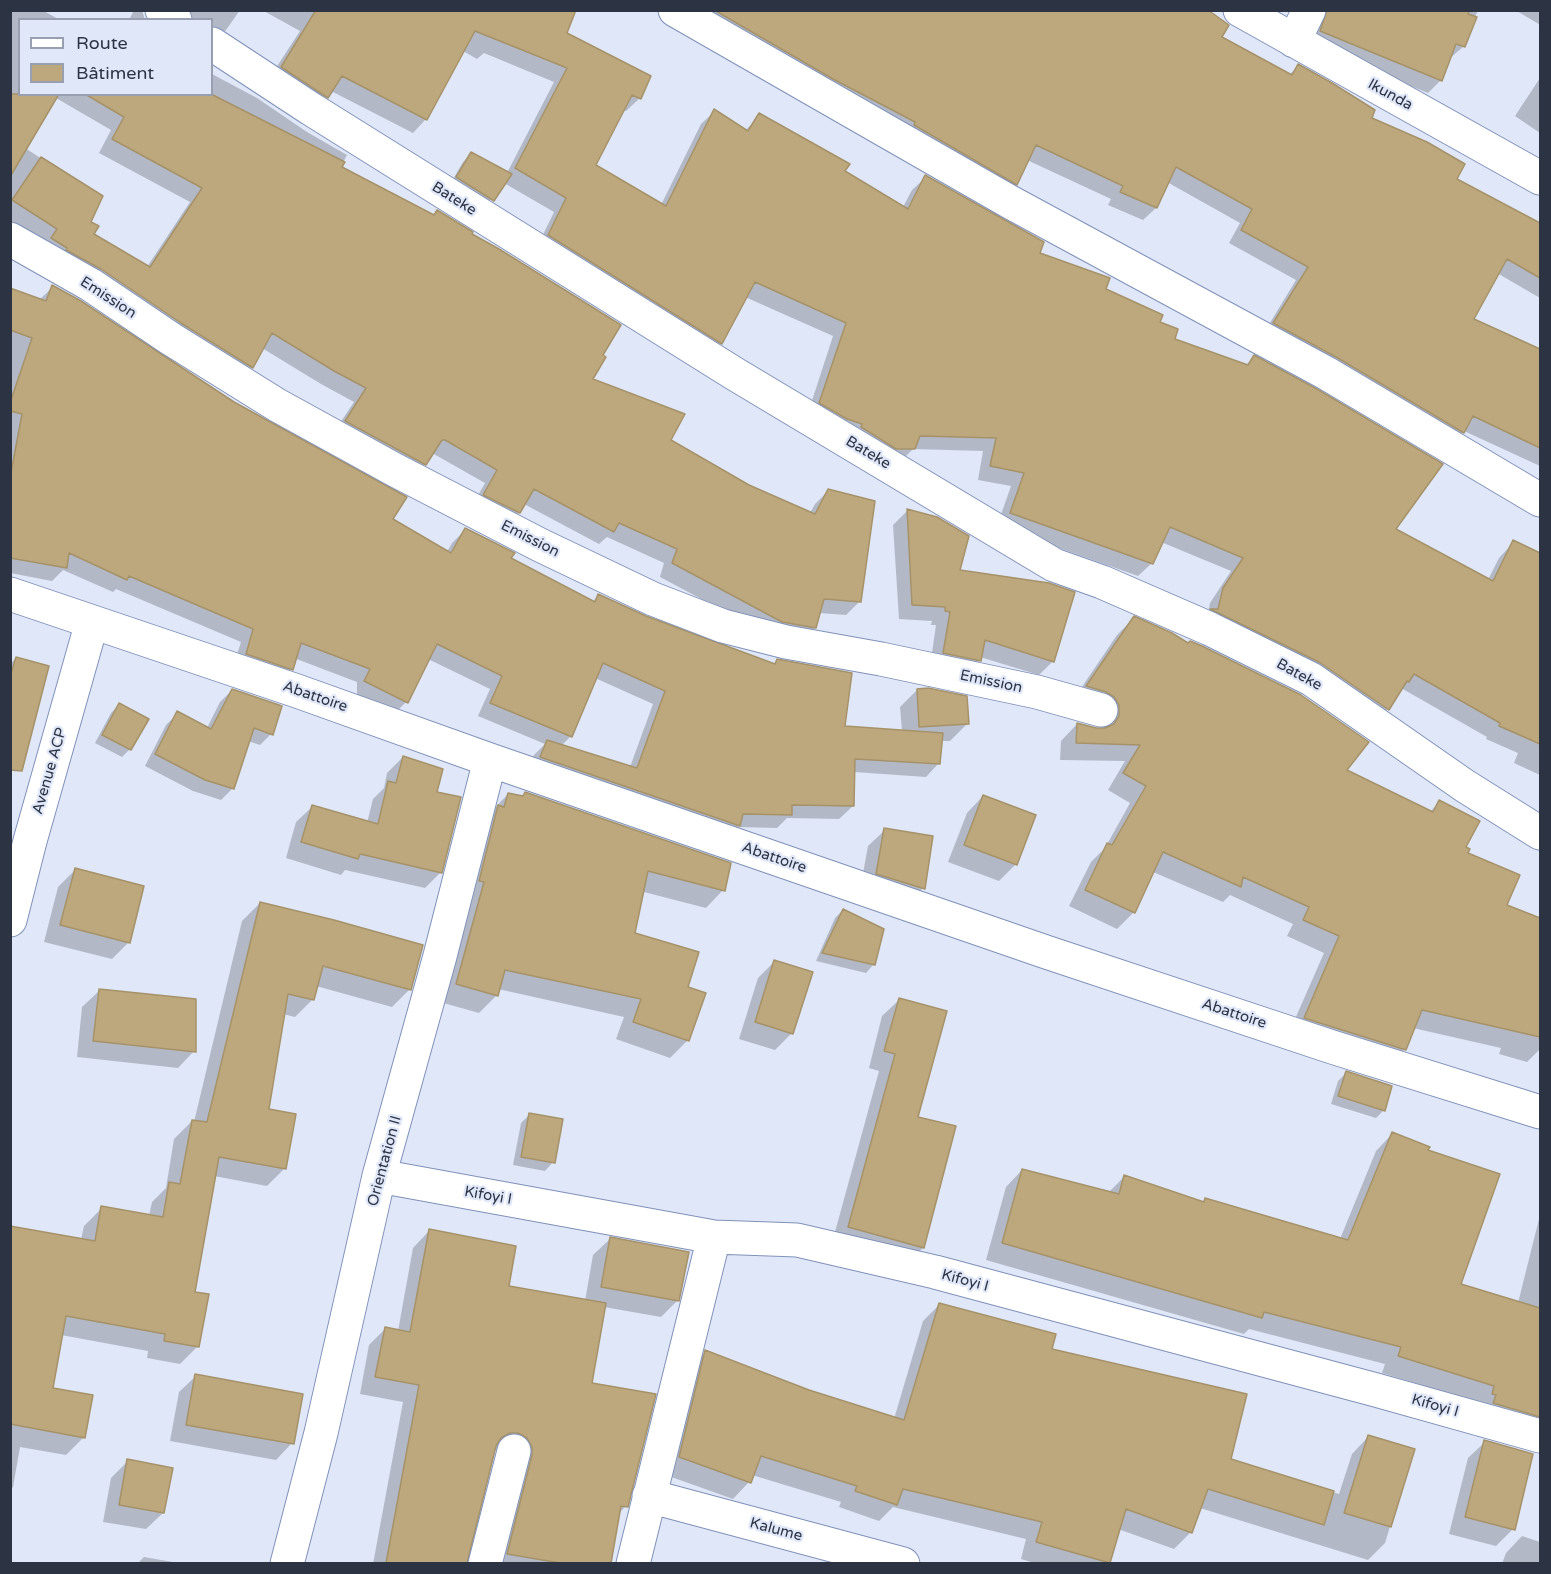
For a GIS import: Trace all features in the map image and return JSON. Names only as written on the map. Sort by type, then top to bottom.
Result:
[{"type":"street","points":[[675,10],[1010,202],[1326,373],[1540,500]]},
{"type":"street","name":"Ikunda","points":[[1240,10],[1540,178]]},
{"type":"street","points":[[1294,41],[1309,10]]},
{"type":"street","name":"Bateke","points":[[213,45],[311,110],[725,368],[1054,565],[1102,582],[1210,629],[1311,679],[1464,786],[1540,833]]},
{"type":"street","name":"Emission","points":[[10,239],[91,285],[171,339],[277,405],[415,481],[653,599],[723,626],[786,642],[1026,689],[1101,710]]},
{"type":"street","name":"Abattoire","points":[[10,594],[297,691],[490,760],[1057,955],[1332,1047],[1540,1112]]},
{"type":"street","name":"Avenue ACP","points":[[10,920],[92,622]]},
{"type":"street","name":"Orientation II","points":[[286,1563],[321,1433],[380,1176],[490,760]]},
{"type":"street","name":"Kifoyi I","points":[[380,1176],[714,1237],[797,1240],[935,1272],[1540,1436]]},
{"type":"street","points":[[633,1563],[714,1237]]},
{"type":"street","points":[[485,1563],[514,1451]]},
{"type":"street","name":"Kalume","points":[[649,1496],[903,1563]]},
{"type":"building","points":[[316,10],[576,10],[567,33],[651,76],[641,99],[632,95],[596,165],[666,206],[714,109],[748,131],[759,113],[850,164],[845,171],[908,209],[925,175],[1044,242],[1040,253],[1110,278],[1106,289],[1163,315],[1160,322],[1178,329],[1175,339],[1248,365],[1254,355],[1317,389],[1443,464],[1396,529],[1493,581],[1513,540],[1540,553],[1540,744],[1499,726],[1500,723],[1414,674],[1389,710],[1319,662],[1210,609],[1218,609],[1223,588],[1243,558],[1170,527],[1153,564],[1010,513],[1024,473],[990,466],[996,438],[920,436],[915,449],[896,449],[861,427],[862,424],[847,419],[819,403],[846,323],[755,282],[722,344],[548,235],[566,198],[515,168],[567,68],[475,31],[427,120],[342,76],[328,98],[281,67]]},
{"type":"building","points":[[714,10],[1208,10],[1229,25],[1222,37],[1292,75],[1298,64],[1332,83],[1375,110],[1372,118],[1427,142],[1465,164],[1457,179],[1540,223],[1540,278],[1507,259],[1474,319],[1540,349],[1540,448],[1473,416],[1464,433],[1336,357],[1273,323],[1308,267],[1241,230],[1252,209],[1176,167],[1157,208],[1120,192],[1123,186],[1036,145],[1017,185],[914,125],[915,122],[833,79]]},
{"type":"building","points":[[1327,10],[1470,10],[1468,14],[1477,17],[1465,47],[1456,44],[1442,81],[1320,31]]},
{"type":"building","points":[[10,94],[58,96],[10,177]]},
{"type":"building","points":[[213,95],[345,162],[342,167],[434,215],[437,210],[473,232],[472,234],[621,325],[603,355],[606,357],[593,379],[685,414],[671,440],[749,485],[815,514],[828,489],[875,501],[861,602],[824,599],[816,628],[782,622],[672,563],[677,549],[619,523],[614,532],[534,489],[520,513],[483,495],[497,470],[445,440],[442,440],[426,465],[345,421],[366,388],[272,333],[253,368],[101,269],[66,250],[67,248],[51,238],[57,229],[12,200],[41,157],[103,196],[91,222],[99,226],[94,234],[150,267],[202,188],[112,139],[124,117],[88,96]]},
{"type":"building","points":[[471,152],[512,174],[494,201],[456,177]]},
{"type":"building","points":[[52,285],[81,301],[234,402],[407,497],[393,519],[451,553],[465,528],[515,553],[511,558],[595,602],[598,594],[646,616],[775,664],[777,659],[852,673],[845,726],[943,733],[940,764],[855,759],[854,806],[792,805],[792,815],[743,814],[740,826],[540,757],[547,740],[637,768],[665,691],[603,663],[572,737],[490,703],[502,676],[437,644],[408,703],[364,681],[370,669],[301,643],[293,670],[246,654],[253,629],[129,576],[127,580],[69,553],[67,568],[10,558],[10,478],[22,414],[10,411],[10,403],[32,338],[10,330],[10,288],[46,301]]},
{"type":"building","points":[[907,509],[937,517],[969,536],[960,570],[1049,583],[1075,592],[1054,662],[985,640],[981,661],[943,653],[950,612],[945,611],[945,607],[912,605]]},
{"type":"building","points":[[1134,616],[1188,643],[1190,641],[1202,646],[1301,695],[1369,742],[1347,770],[1433,812],[1439,800],[1480,821],[1466,847],[1470,849],[1468,853],[1520,875],[1507,905],[1540,918],[1540,1037],[1422,1010],[1406,1050],[1304,1018],[1339,936],[1303,920],[1309,907],[1243,877],[1241,887],[1163,852],[1135,913],[1085,890],[1107,843],[1112,845],[1146,786],[1123,773],[1140,745],[1076,743],[1077,723],[1105,728],[1114,724],[1119,716],[1119,705],[1114,697],[1086,686]]},
{"type":"building","points":[[16,657],[49,666],[22,771],[10,770],[10,677]]},
{"type":"building","points":[[928,688],[967,696],[969,724],[919,727],[917,689]]},
{"type":"building","points":[[232,689],[282,706],[273,735],[254,728],[234,789],[205,780],[155,754],[177,711],[211,729]]},
{"type":"building","points":[[119,703],[149,719],[131,750],[102,735]]},
{"type":"building","points":[[403,756],[443,769],[437,792],[461,797],[442,873],[360,854],[358,859],[301,842],[312,805],[378,824],[388,781],[396,783]]},
{"type":"building","points":[[525,792],[731,863],[725,891],[648,871],[635,933],[699,952],[688,987],[706,993],[689,1041],[633,1022],[641,999],[505,970],[498,996],[456,984],[484,882],[479,881],[498,805],[504,807],[508,793],[523,796]]},
{"type":"building","points":[[983,795],[1036,815],[1017,865],[964,845]]},
{"type":"building","points":[[884,828],[933,836],[925,889],[876,874]]},
{"type":"building","points":[[75,868],[144,886],[130,943],[60,925]]},
{"type":"building","points":[[260,902],[423,945],[411,990],[323,966],[314,1000],[288,994],[269,1109],[296,1114],[286,1169],[219,1157],[195,1292],[209,1294],[199,1347],[164,1341],[165,1334],[66,1316],[53,1388],[93,1395],[85,1438],[10,1424],[10,1226],[95,1241],[101,1206],[163,1217],[169,1182],[180,1184],[192,1120],[207,1122]]},
{"type":"building","points":[[843,909],[884,929],[875,965],[822,953]]},
{"type":"building","points":[[774,960],[813,972],[793,1034],[755,1022]]},
{"type":"building","points":[[99,989],[196,999],[196,1052],[93,1041]]},
{"type":"building","points":[[899,998],[947,1011],[918,1117],[956,1126],[924,1248],[848,1227],[895,1054],[884,1051]]},
{"type":"building","points":[[1346,1071],[1392,1086],[1385,1111],[1338,1096]]},
{"type":"building","points":[[529,1113],[563,1119],[555,1163],[521,1157]]},
{"type":"building","points":[[1392,1132],[1430,1147],[1428,1150],[1500,1174],[1461,1284],[1540,1308],[1540,1417],[1493,1403],[1496,1395],[1492,1394],[1494,1386],[1398,1356],[1401,1347],[1264,1312],[1262,1318],[1002,1243],[1022,1169],[1119,1194],[1124,1175],[1204,1202],[1205,1198],[1348,1240]]},
{"type":"building","points":[[429,1229],[516,1246],[509,1286],[606,1303],[592,1383],[656,1394],[628,1507],[621,1506],[611,1563],[560,1563],[507,1554],[532,1455],[532,1447],[527,1438],[518,1433],[510,1433],[501,1438],[496,1446],[467,1563],[386,1563],[419,1385],[375,1377],[385,1327],[410,1332]]},
{"type":"building","points":[[610,1237],[689,1252],[679,1301],[601,1287]]},
{"type":"building","points":[[939,1303],[1056,1334],[1052,1349],[1247,1394],[1231,1459],[1334,1491],[1324,1525],[1208,1489],[1192,1533],[1126,1509],[1110,1563],[1036,1542],[1042,1522],[903,1489],[897,1505],[855,1491],[857,1486],[761,1456],[751,1483],[679,1457],[705,1350],[809,1390],[904,1420]]},
{"type":"building","points":[[195,1374],[303,1394],[294,1444],[186,1425]]},
{"type":"building","points":[[1368,1435],[1415,1449],[1391,1527],[1344,1513]]},
{"type":"building","points":[[1484,1440],[1533,1454],[1515,1530],[1465,1517]]},
{"type":"building","points":[[127,1459],[173,1468],[164,1513],[119,1505]]}]
